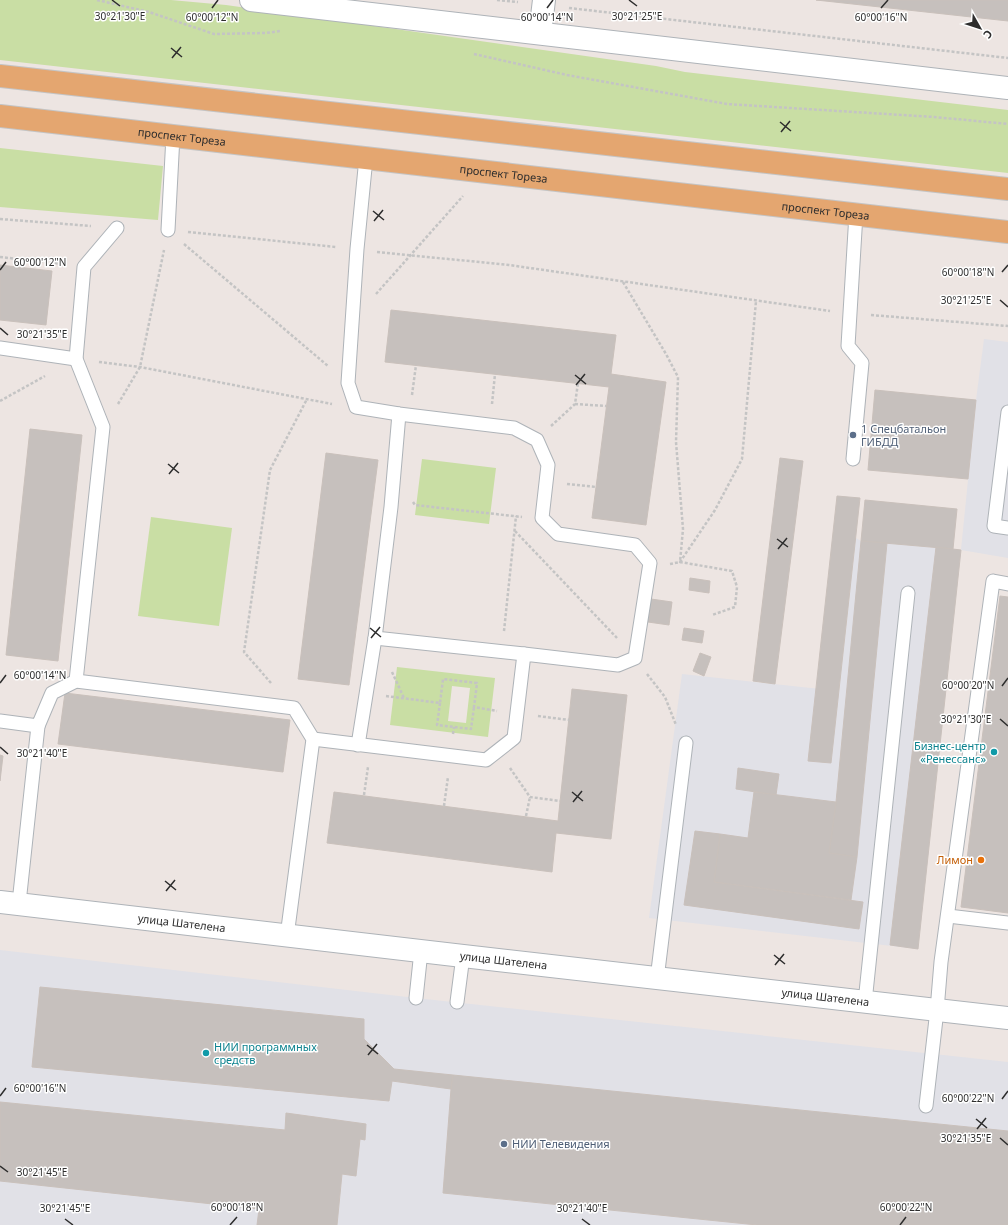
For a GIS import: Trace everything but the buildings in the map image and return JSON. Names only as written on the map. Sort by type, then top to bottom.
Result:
[{"type":"main road","points":[[0,76],[1008,189]]},
{"type":"main road","name":"проспект Тореза","points":[[0,116],[1008,232]]},
{"type":"street","points":[[251,0],[1008,88]]},
{"type":"street","points":[[540,33],[544,3]]},
{"type":"street","name":"улица Шателена","points":[[9,902],[657,979],[1008,1018]]},
{"type":"lane","points":[[168,230],[173,136]]},
{"type":"lane","points":[[366,158],[357,250],[348,383],[356,407],[405,415],[514,428],[537,440],[548,466],[542,518],[558,534],[635,545],[650,563],[635,658],[618,665],[375,638]]},
{"type":"lane","points":[[853,459],[862,363],[848,346],[856,214]]},
{"type":"lane","points":[[76,680],[103,427],[76,359],[84,267],[117,228]]},
{"type":"lane","points":[[0,348],[76,359]]},
{"type":"lane","points":[[1008,412],[994,526],[1008,528]]},
{"type":"lane","points":[[365,746],[366,693],[375,638],[391,507],[394,465],[405,415]]},
{"type":"lane","points":[[926,1106],[941,962],[993,581],[1008,584]]},
{"type":"lane","points":[[865,1002],[908,592]]},
{"type":"lane","points":[[313,739],[486,760],[514,738],[524,654]]},
{"type":"lane","points":[[9,902],[38,726],[52,693],[76,680],[294,708],[313,739],[287,936]]},
{"type":"lane","points":[[0,721],[38,726]]},
{"type":"lane","points":[[657,979],[686,743]]},
{"type":"lane","points":[[948,916],[1008,923]]},
{"type":"lane","points":[[416,998],[421,951]]},
{"type":"lane","points":[[457,1002],[463,956]]},
{"type":"path","points":[[97,0],[149,12],[214,34],[266,33],[282,31]]},
{"type":"path","points":[[497,0],[544,3],[1008,58]]},
{"type":"path","points":[[471,53],[567,75],[727,104],[934,117],[1008,124]]},
{"type":"path","points":[[352,320],[463,196]]},
{"type":"path","points":[[0,219],[117,228]]},
{"type":"path","points":[[168,230],[509,265],[850,314],[1008,326]]},
{"type":"path","points":[[103,427],[140,367],[168,230]]},
{"type":"path","points":[[168,230],[348,383]]},
{"type":"path","points":[[0,257],[84,267]]},
{"type":"path","points":[[623,282],[678,377],[676,442],[683,529],[680,562]]},
{"type":"path","points":[[680,562],[715,510],[742,459],[756,301]]},
{"type":"path","points":[[0,401],[76,359],[140,367],[356,407]]},
{"type":"path","points":[[405,415],[416,365]]},
{"type":"path","points":[[489,425],[495,374]]},
{"type":"path","points":[[537,440],[575,404],[578,384]]},
{"type":"path","points":[[294,708],[244,652],[270,470],[307,399]]},
{"type":"path","points":[[575,404],[606,406]]},
{"type":"path","points":[[394,465],[415,505],[542,518]]},
{"type":"path","points":[[546,481],[596,487]]},
{"type":"path","points":[[502,651],[516,516]]},
{"type":"path","points":[[515,531],[635,658],[665,697],[672,716],[686,743]]},
{"type":"path","points":[[650,563],[665,564],[680,562],[732,571],[737,587],[735,607],[712,615]]},
{"type":"path","points":[[443,679],[477,683],[474,708],[471,729],[437,724],[443,679]]},
{"type":"path","points":[[366,693],[440,703]]},
{"type":"path","points":[[474,708],[569,720]]},
{"type":"path","points":[[364,795],[365,746]]},
{"type":"path","points":[[498,751],[530,797],[526,816]]},
{"type":"path","points":[[444,806],[450,756]]},
{"type":"path","points":[[530,797],[560,801]]},
{"type":"shaded area","points":[[984,339],[1008,342],[1008,558],[961,550],[976,400]]},
{"type":"shaded area","points":[[856,538],[861,541],[961,550],[918,949],[649,918],[682,674],[839,691]]},
{"type":"shaded area","name":"НИИ Телевидения","points":[[0,950],[416,998],[1008,1062],[1008,1225],[0,1225]]},
{"type":"green space","points":[[0,0],[171,0],[226,5],[656,66],[685,72],[1008,110],[1008,173],[0,60]]},
{"type":"green space","points":[[0,148],[163,166],[158,220],[0,207]]},
{"type":"green space","points":[[422,459],[496,468],[489,524],[415,515]]},
{"type":"green space","points":[[151,517],[232,528],[219,626],[138,616]]},
{"type":"green space","points":[[397,667],[495,678],[488,737],[390,725]],"holes":[[[452,686],[470,688],[466,723],[448,721]]]},
{"type":"place","name":"1 Спецбатальон ГИБДД","points":[[853,435]]},
{"type":"place","name":"Бизнес-центр «Ренессанс»","points":[[994,752]]},
{"type":"place","name":"Лимон","points":[[981,860]]},
{"type":"place","name":"НИИ программных средств","points":[[206,1053]]},
{"type":"place","name":"НИИ Телевидения","points":[[504,1144]]}]
